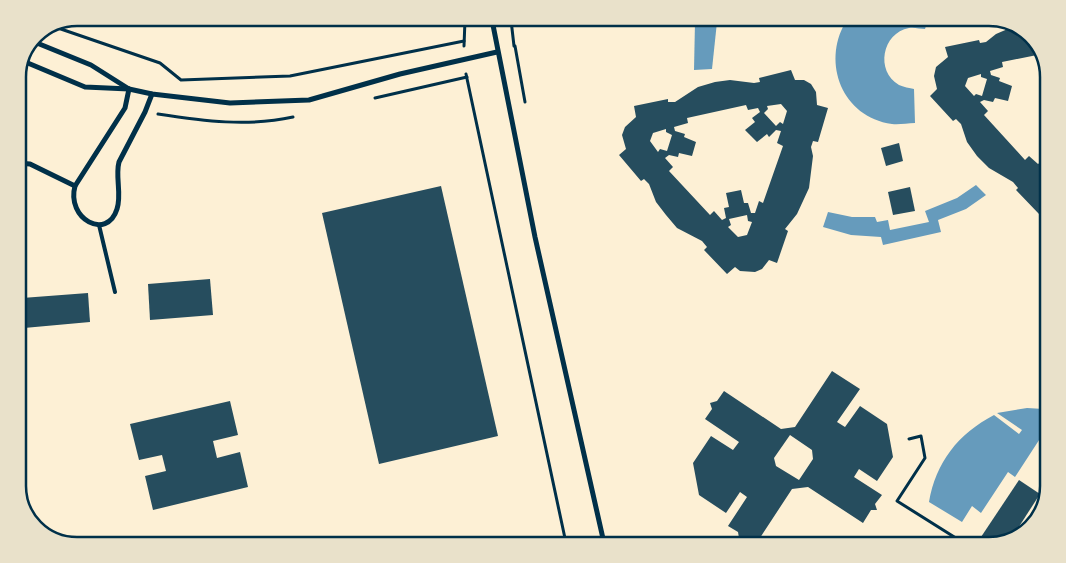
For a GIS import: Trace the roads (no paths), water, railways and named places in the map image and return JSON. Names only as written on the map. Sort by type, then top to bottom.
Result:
[{"type":"street","points":[[493,26],[535,237],[603,537]]},
{"type":"street","points":[[38,45],[91,65],[129,90]]},
{"type":"street","points":[[28,63],[85,87],[129,90],[230,103],[309,100],[400,74],[497,52]]},
{"type":"street","points":[[129,90],[124,108],[75,186],[72,196],[82,219],[99,225],[110,220],[117,210],[117,170],[119,162],[145,112],[152,94]]},
{"type":"street","points":[[26,164],[75,186]]},
{"type":"lane","points":[[99,225],[115,292]]},
{"type":"water","points":[[695,26],[717,26],[712,69],[694,70]]},
{"type":"water","points":[[844,26],[926,26],[925,29],[911,28],[900,31],[893,37],[885,53],[884,62],[891,79],[899,85],[914,89],[915,123],[892,124],[875,119],[860,111],[849,100],[841,86],[837,71],[838,39]]},
{"type":"water","points":[[976,185],[986,195],[966,209],[938,220],[941,232],[883,245],[881,237],[851,235],[823,227],[828,212],[852,217],[875,217],[877,222],[888,220],[890,230],[929,222],[925,211],[957,198]]},
{"type":"water","points":[[1027,408],[1040,409],[1040,439],[1015,477],[1008,472],[981,513],[972,506],[962,522],[929,502],[932,488],[943,462],[959,440],[981,423],[994,415],[1019,434],[1022,430],[997,413]]}]
